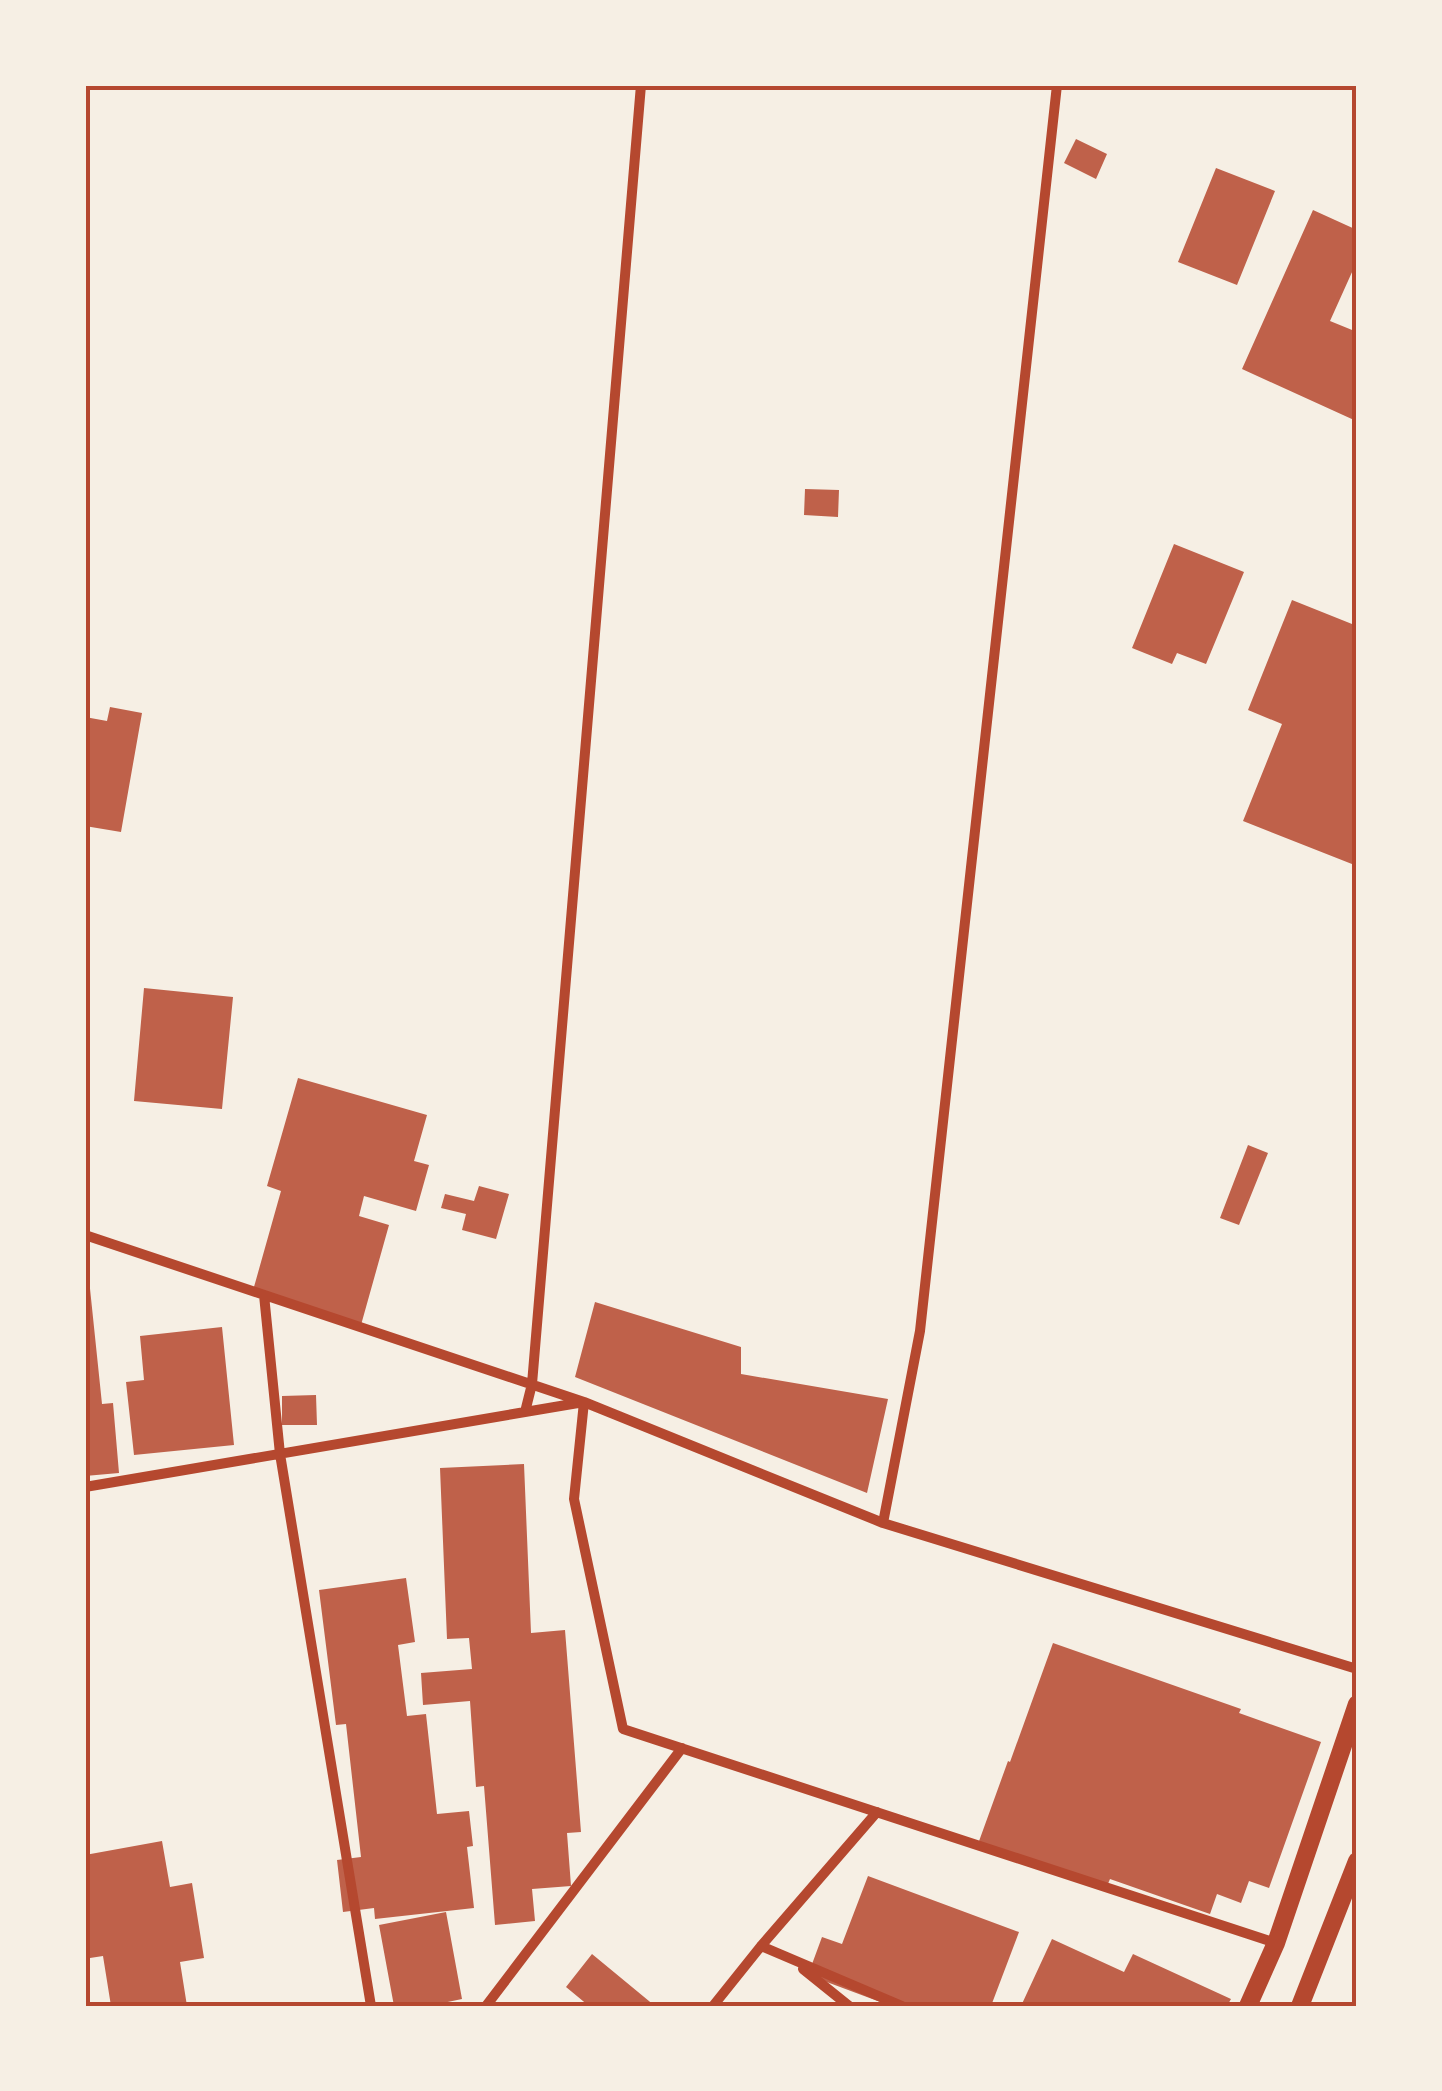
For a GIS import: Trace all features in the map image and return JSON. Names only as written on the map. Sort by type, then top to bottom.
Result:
[{"type":"street","points":[[526,1412],[532,1384],[641,85]]},
{"type":"street","points":[[883,1523],[920,1331],[1056,85]]},
{"type":"street","points":[[85,1235],[584,1402],[883,1523],[1357,1669]]},
{"type":"street","points":[[264,1295],[280,1454],[371,2006]]},
{"type":"street","points":[[85,1487],[584,1402]]},
{"type":"street","points":[[584,1402],[574,1499],[622,1729],[1276,1943]]},
{"type":"street","points":[[1248,2006],[1276,1943],[1357,1704]]},
{"type":"street","points":[[486,2006],[682,1748]]},
{"type":"street","points":[[713,2006],[877,1812]]},
{"type":"street","points":[[1300,2006],[1357,1861]]},
{"type":"street","points":[[761,1946],[902,2006]]},
{"type":"street","points":[[791,1959],[848,2006]]},
{"type":"building","points":[[1076,139],[1107,154],[1096,179],[1064,163]]},
{"type":"building","points":[[1216,168],[1275,191],[1237,285],[1178,262]]},
{"type":"building","points":[[1313,210],[1357,230],[1357,261],[1330,321],[1357,332],[1354,420],[1242,369]]},
{"type":"building","points":[[805,489],[839,490],[838,517],[804,515]]},
{"type":"building","points":[[1174,544],[1244,572],[1206,664],[1177,653],[1172,664],[1132,648]]},
{"type":"building","points":[[1292,600],[1357,626],[1357,866],[1243,821],[1282,724],[1248,710]]},
{"type":"building","points":[[110,707],[142,713],[121,832],[85,826],[85,717],[107,721]]},
{"type":"building","points":[[144,988],[233,997],[222,1109],[134,1101]]},
{"type":"building","points":[[298,1078],[427,1115],[414,1161],[429,1165],[416,1211],[364,1196],[359,1216],[389,1225],[361,1325],[252,1294],[281,1191],[267,1186]]},
{"type":"building","points":[[1248,1145],[1268,1153],[1239,1225],[1220,1218]]},
{"type":"building","points":[[479,1186],[509,1194],[496,1239],[462,1230],[466,1214],[441,1208],[445,1194],[474,1201]]},
{"type":"building","points":[[89,1279],[102,1404],[113,1403],[119,1473],[85,1476],[85,1280]]},
{"type":"building","points":[[595,1302],[741,1347],[741,1374],[888,1399],[867,1493],[575,1377]]},
{"type":"building","points":[[222,1327],[234,1445],[134,1455],[126,1382],[144,1380],[140,1336]]},
{"type":"building","points":[[316,1395],[317,1425],[282,1425],[282,1396]]},
{"type":"building","points":[[524,1464],[531,1633],[565,1630],[581,1832],[567,1833],[571,1886],[532,1889],[535,1921],[495,1925],[484,1786],[476,1787],[470,1701],[423,1705],[421,1673],[472,1669],[469,1638],[447,1639],[440,1468]]},
{"type":"building","points":[[406,1578],[415,1642],[398,1645],[407,1716],[426,1714],[437,1814],[469,1811],[473,1846],[467,1847],[474,1908],[375,1919],[374,1908],[343,1912],[337,1860],[361,1857],[346,1724],[336,1725],[319,1590]]},
{"type":"building","points":[[1053,1643],[1241,1709],[1239,1713],[1321,1742],[1269,1888],[1249,1881],[1241,1903],[1217,1894],[1210,1914],[1110,1879],[1107,1886],[978,1844]]},
{"type":"building","points":[[162,1841],[170,1887],[192,1883],[204,1958],[180,1962],[187,2006],[111,2006],[103,1956],[90,1958],[85,1928],[85,1855]]},
{"type":"building","points":[[868,1876],[1019,1932],[991,2006],[891,2006],[808,1975],[822,1937],[842,1944]]},
{"type":"building","points":[[446,1912],[462,1999],[438,2006],[394,2006],[379,1925]]},
{"type":"building","points":[[1052,1939],[1124,1972],[1133,1954],[1231,1999],[1227,2006],[1021,2006]]},
{"type":"building","points":[[592,1954],[655,2006],[589,2006],[566,1987]]}]
